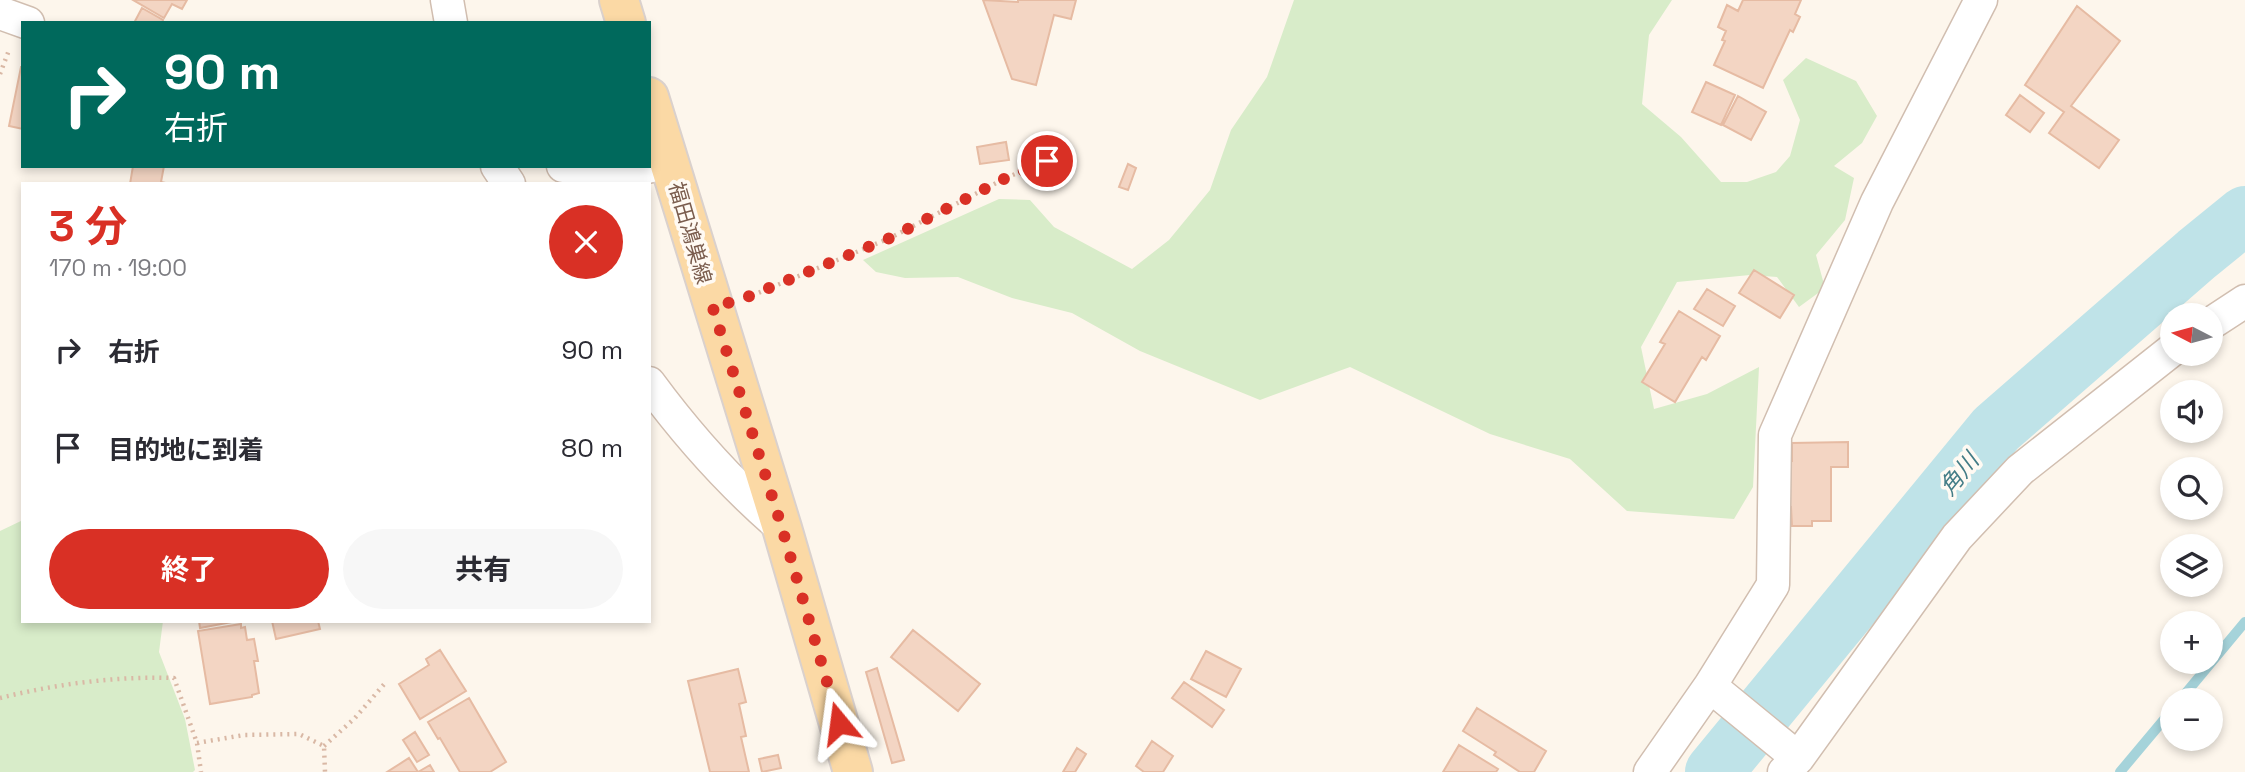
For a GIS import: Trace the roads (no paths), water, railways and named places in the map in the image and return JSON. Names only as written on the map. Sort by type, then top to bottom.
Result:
[{"type":"main road","points":[[619,0],[625,21]]},
{"type":"main road","name":"福田鴻巣線","points":[[651,104],[782,528],[853,772]]},
{"type":"street","points":[[447,0],[451,21]]},
{"type":"street","points":[[1650,772],[1710,687],[1773,585],[1775,435],[1877,202],[1981,0]]},
{"type":"street","points":[[0,13],[22,21]]},
{"type":"street","points":[[651,166],[669,162]]},
{"type":"street","points":[[614,168],[643,168]]},
{"type":"street","points":[[2223,315],[2245,301]]},
{"type":"street","points":[[1710,687],[1791,765],[1957,537],[2020,470],[2160,359]]},
{"type":"street","points":[[651,386],[671,414],[743,494],[782,528]]},
{"type":"waterway","name":"角川","points":[[1714,772],[1996,429],[2245,215]]},
{"type":"waterway","points":[[2190,688],[2245,622]]},
{"type":"waterway","points":[[2120,772],[2160,724]]}]
